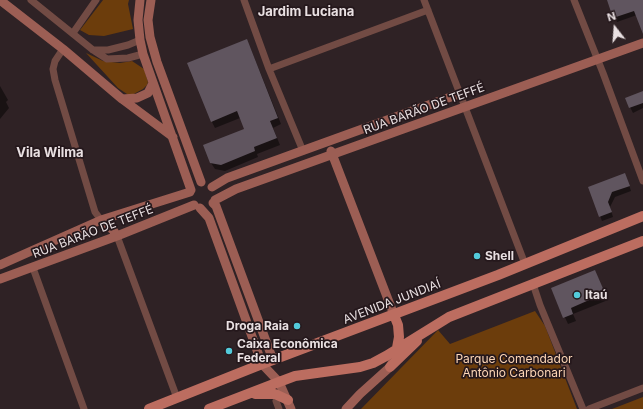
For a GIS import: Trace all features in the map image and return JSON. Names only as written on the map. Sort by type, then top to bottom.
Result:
[{"type":"main road","points":[[0,0],[63,49],[122,99],[172,137]]},
{"type":"main road","points":[[140,0],[138,20],[143,54],[190,191],[190,199],[208,218],[262,364],[278,382],[290,405]]},
{"type":"main road","points":[[150,0],[148,20],[150,37],[157,62],[201,182]]},
{"type":"main road","name":"RUA BARÃO DE TEFFÉ","points":[[214,202],[236,189],[643,43]]},
{"type":"main road","points":[[122,99],[137,98],[148,93],[153,83]]},
{"type":"main road","name":"RUA BARÃO DE TEFFÉ","points":[[212,187],[227,178],[459,94]]},
{"type":"main road","points":[[440,115],[444,109],[446,98]]},
{"type":"main road","points":[[327,142],[398,325],[399,336],[397,354],[390,367]]},
{"type":"main road","points":[[190,191],[195,185],[201,182],[207,183],[212,187],[215,193],[214,202],[273,360]]},
{"type":"main road","name":"RUA BARÃO DE TEFFÉ","points":[[0,265],[101,220],[190,191]]},
{"type":"main road","points":[[197,206],[207,208],[214,202]]},
{"type":"main road","name":"RUA BARÃO DE TEFFÉ","points":[[0,279],[197,206]]},
{"type":"main road","name":"AVENIDA JUNDIAÍ","points":[[149,409],[262,364],[525,264],[643,216]]},
{"type":"main road","points":[[101,220],[113,230],[117,236]]},
{"type":"main road","points":[[208,409],[295,376],[360,367],[372,363],[449,317],[643,241]]},
{"type":"main road","points":[[22,255],[30,262],[33,268]]},
{"type":"main road","points":[[346,409],[433,326]]},
{"type":"main road","points":[[249,394],[275,394],[290,405]]},
{"type":"street","points":[[31,0],[93,50],[107,59],[128,58],[143,54]]},
{"type":"street","points":[[73,33],[96,0]]},
{"type":"street","points":[[244,0],[269,69],[302,151]]},
{"type":"street","points":[[424,0],[525,264]]},
{"type":"street","points":[[574,0],[643,181]]},
{"type":"street","points":[[269,69],[428,10]]},
{"type":"street","points":[[93,50],[115,48],[140,40]]},
{"type":"street","points":[[63,49],[55,61],[53,69],[55,80],[95,212],[101,220]]},
{"type":"street","points":[[117,236],[177,398]]},
{"type":"street","points":[[33,268],[84,409]]},
{"type":"street","points":[[533,284],[540,305],[583,409]]},
{"type":"street","points":[[590,409],[643,388]]},
{"type":"street","points":[[276,401],[279,409]]},
{"type":"green space","points":[[103,0],[129,0],[128,4],[133,29],[104,36],[89,35],[80,30]]},
{"type":"green space","points":[[86,53],[103,61],[120,63],[132,61],[144,69],[148,82],[147,85],[130,96],[118,88]]},
{"type":"green space","name":"Parque Comendador Antônio Carbonari","points":[[535,311],[545,326],[577,409],[361,409],[438,330],[450,344]]},
{"type":"green space","points":[[643,397],[643,409],[612,409]]},
{"type":"building","points":[[607,0],[643,0],[643,34],[634,11],[613,18]]},
{"type":"building","points":[[247,39],[278,118],[270,121],[277,138],[254,147],[255,151],[221,165],[210,163],[203,145],[244,129],[237,111],[211,122],[187,63]]},
{"type":"building","points":[[643,91],[643,103],[629,108],[625,98]]},
{"type":"building","points":[[625,173],[630,186],[612,192],[608,202],[612,212],[599,217],[588,187]]},
{"type":"building","name":"Itaú","points":[[595,270],[605,293],[571,308],[573,314],[563,318],[551,288]]},
{"type":"place","name":"Shell","points":[[477,256]]},
{"type":"place","name":"Itaú","points":[[577,295]]},
{"type":"place","name":"Droga Raia","points":[[297,326]]},
{"type":"place","name":"Caixa Econômica Federal","points":[[229,351]]},
{"type":"district","name":"Jardim Luciana","points":[[306,12]]},
{"type":"district","name":"Vila Wilma","points":[[50,153]]}]
